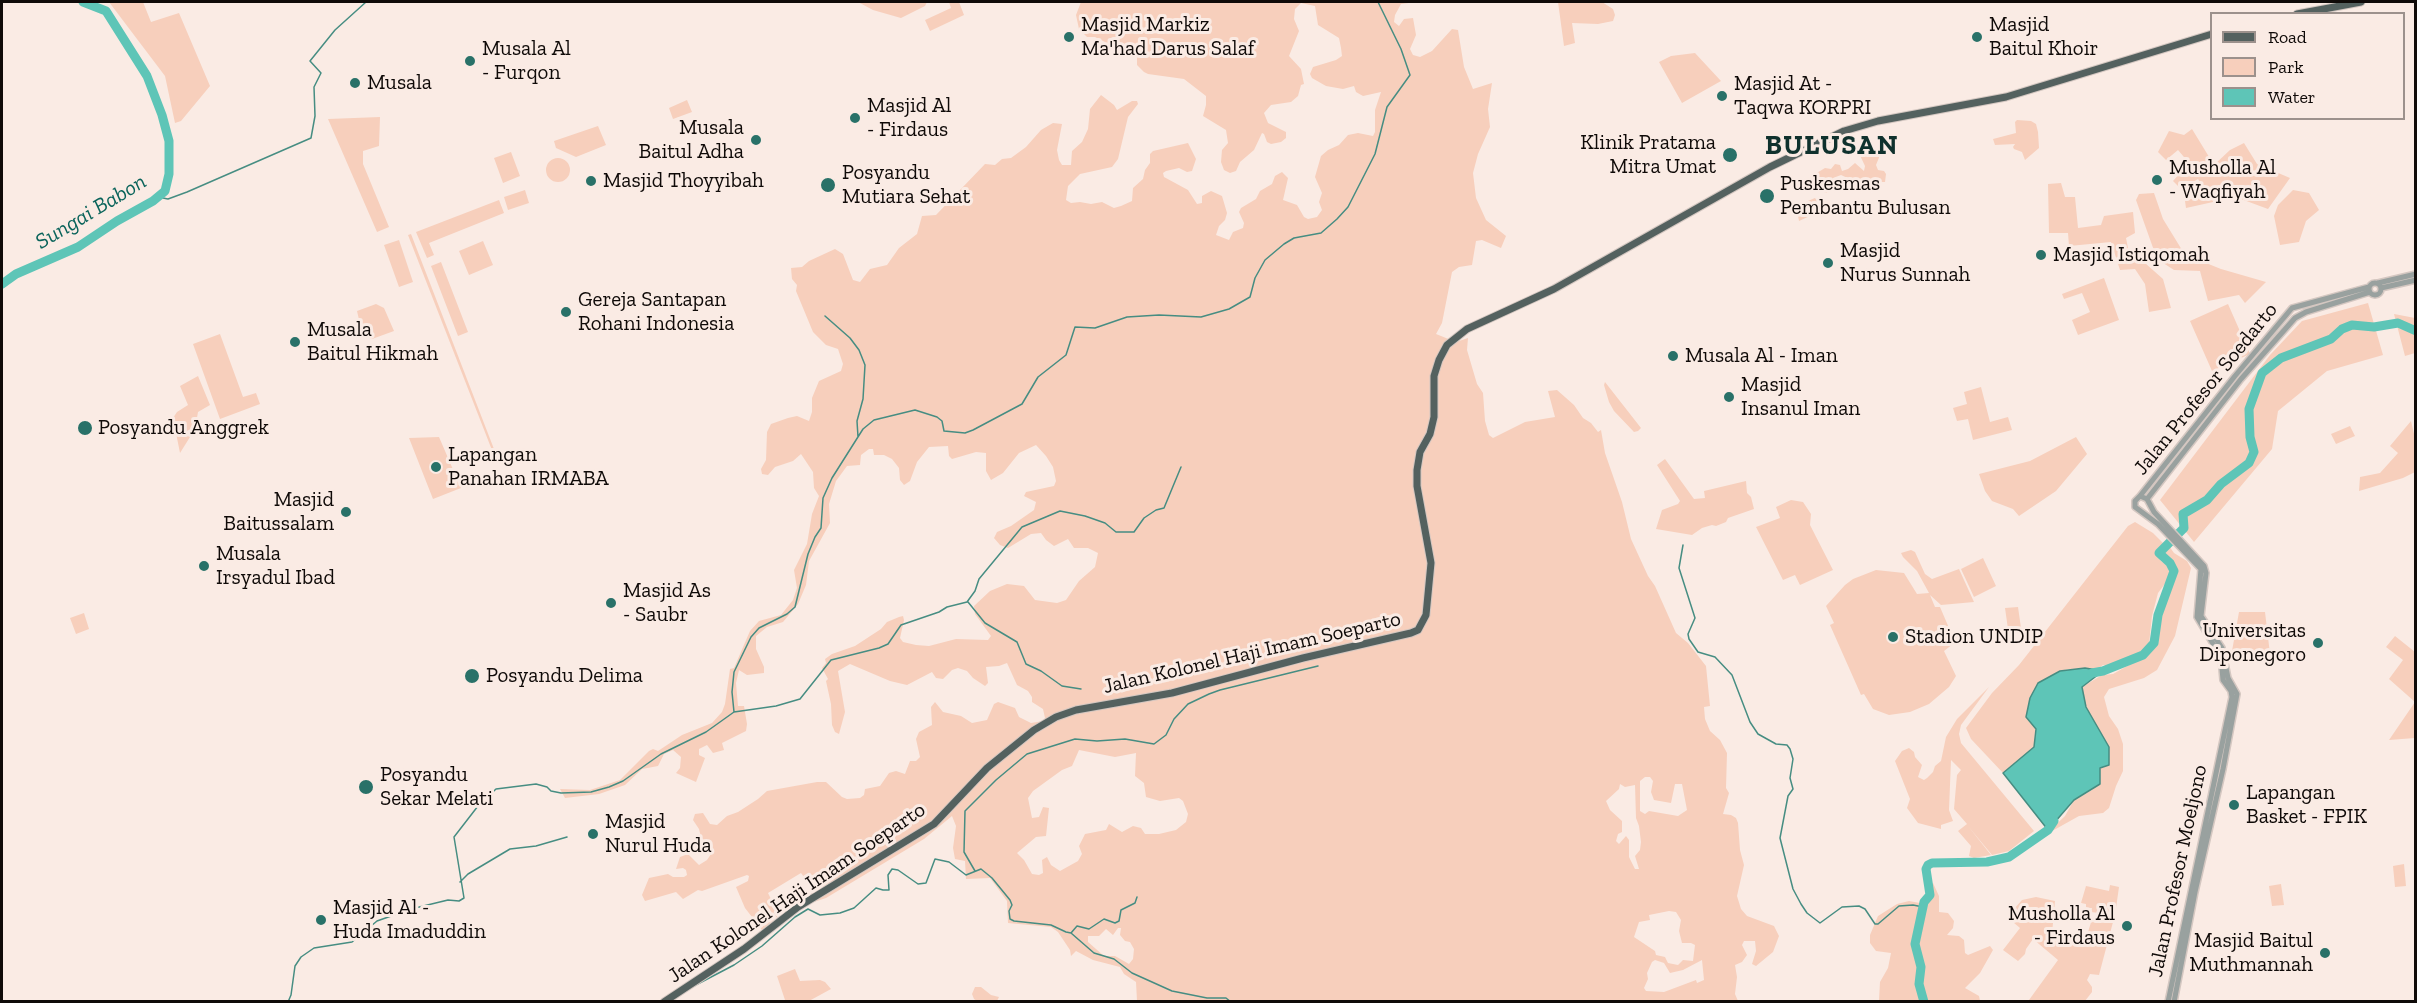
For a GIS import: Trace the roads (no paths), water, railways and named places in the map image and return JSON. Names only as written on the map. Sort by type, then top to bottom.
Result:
[{"type":"main road","points":[[2308,12],[2361,2]]},
{"type":"main road","name":"Jalan Kolonel Haji Imam Soeparto","points":[[664,1002],[744,950],[798,907],[934,824],[987,768],[1034,730],[1056,717],[1076,710],[1172,693],[1418,630],[1424,622],[1427,610],[1431,563],[1417,470],[1420,452],[1430,434],[1434,417],[1434,376],[1438,360],[1447,345],[1467,329],[1554,289],[1775,164],[1844,131],[1878,121],[1974,105],[2210,34]]},
{"type":"street","name":"Jalan Profesor Soedarto","points":[[2379,286],[2415,274]]},
{"type":"street","name":"Jalan Profesor Soedarto","points":[[2147,501],[2262,353],[2302,313],[2370,289],[2373,283],[2379,286],[2415,280]]},
{"type":"street","name":"Jalan Profesor Soedarto","points":[[2370,289],[2376,295],[2379,286]]},
{"type":"street","name":"Jalan Profesor Soedarto","points":[[2140,496],[2284,316],[2300,304],[2370,289]]},
{"type":"street","points":[[2300,304],[2302,313]]},
{"type":"street","points":[[2159,521],[2134,504],[2136,498],[2140,496],[2147,501],[2159,521],[2200,564],[2202,573],[2197,617],[2223,657],[2228,678],[2237,694],[2174,1002]]},
{"type":"street","points":[[2141,510],[2146,508],[2147,501]]},
{"type":"street","name":"Jalan Profesor Moeljono","points":[[2169,1002],[2232,697],[2231,691],[2223,681],[2223,657]]},
{"type":"water","points":[[2085,668],[2103,671],[2082,687],[2086,707],[2109,747],[2109,765],[2100,768],[2100,784],[2074,800],[2048,830],[2003,773],[2034,747],[2036,729],[2026,717],[2030,698],[2038,683],[2060,671]]},
{"type":"waterway","name":"Sungai Babon","points":[[2,284],[16,274],[78,247],[153,201],[165,191],[169,174],[169,141],[147,76],[106,11],[83,2]]},
{"type":"waterway","points":[[158,197],[168,199],[187,192],[311,138],[315,116],[314,87],[321,73],[310,61],[335,30],[366,2]]},
{"type":"waterway","points":[[734,712],[732,692],[734,672],[751,637],[759,628],[787,614],[795,607],[808,554],[821,528],[823,498],[832,478],[863,429],[874,420],[915,410],[937,417],[942,421],[944,431],[965,433],[973,430],[1022,404],[1038,377],[1066,355],[1075,327],[1095,328],[1127,317],[1159,315],[1201,317],[1229,309],[1250,297],[1255,278],[1265,260],[1294,238],[1321,233],[1348,207],[1375,154],[1387,107],[1410,75],[1401,49],[1378,2]]},
{"type":"waterway","points":[[825,316],[850,338],[859,350],[865,365],[863,399],[857,421],[858,437]]},
{"type":"waterway","points":[[2092,673],[2143,655],[2154,643],[2158,615],[2174,571],[2170,563],[2159,553],[2184,528],[2183,514],[2207,500],[2221,484],[2249,463],[2254,452],[2250,437],[2249,409],[2262,373],[2281,358],[2331,339],[2342,329],[2352,325],[2374,327],[2398,323],[2416,331]]},
{"type":"waterway","points":[[288,1002],[295,966],[301,957],[314,948],[352,942],[377,921],[411,909],[448,900],[459,901],[464,898],[454,837],[478,806],[496,789],[536,784],[561,793],[591,792],[609,787],[623,781],[661,754],[706,732],[734,712],[776,706],[800,699],[831,660],[879,648],[888,644],[901,625],[947,607],[967,602],[975,591],[979,579],[1022,527],[1060,511],[1105,523],[1116,532],[1134,532],[1144,518],[1164,508],[1181,467]]},
{"type":"waterway","points":[[1683,545],[1679,568],[1695,618],[1688,634],[1689,639],[1698,652],[1715,657],[1732,675],[1750,722],[1758,734],[1776,744],[1787,745],[1790,749],[1793,759],[1790,778],[1793,789],[1788,796],[1780,838],[1793,889],[1801,904],[1807,913],[1820,923],[1842,907],[1859,906],[1865,909],[1875,924],[1899,906],[1923,907]]},
{"type":"waterway","points":[[968,602],[985,623],[1017,642],[1026,664],[1041,671],[1062,686],[1081,689]]},
{"type":"waterway","points":[[975,871],[964,852],[965,811],[996,780],[1027,754],[1075,739],[1097,741],[1125,739],[1154,744],[1166,735],[1174,719],[1188,704],[1209,694],[1318,666]]},
{"type":"waterway","points":[[1924,1002],[1919,984],[1921,967],[1915,944],[1924,902],[1930,895],[1926,869],[1928,865],[1987,862],[2009,857],[2048,830],[2054,821]]},
{"type":"waterway","points":[[460,882],[468,874],[510,849],[536,846],[567,837]]},
{"type":"waterway","points":[[692,987],[734,965],[808,909],[820,915],[840,913],[854,908],[876,888],[889,890],[888,875],[892,869],[898,870],[918,884],[926,883],[935,859],[949,862],[966,875],[981,869],[992,878],[1010,900],[1012,905],[1009,911],[1010,919],[1051,925],[1071,933],[1077,926],[1089,929],[1104,919],[1115,923],[1119,921],[1121,910],[1135,903],[1137,897]]},
{"type":"waterway","points":[[1071,933],[1094,953],[1114,959],[1132,973],[1172,991],[1207,998],[1226,998],[1231,1002]]},
{"type":"place","name":"Masjid Markiz Ma'had Darus Salaf","points":[[1069,37]]},
{"type":"place","name":"Masjid Baitul Khoir","points":[[1977,37]]},
{"type":"place","name":"Musala Al - Furqon","points":[[470,61]]},
{"type":"place","name":"Musala","points":[[355,83]]},
{"type":"place","name":"Masjid At - Taqwa KORPRI","points":[[1722,96]]},
{"type":"place","name":"Masjid Al - Firdaus","points":[[855,118]]},
{"type":"place","name":"Musala Baitul Adha","points":[[756,140]]},
{"type":"place","name":"Klinik Pratama Mitra Umat","points":[[1730,155]]},
{"type":"place","name":"Musholla Al - Waqfiyah","points":[[2157,180]]},
{"type":"place","name":"Masjid Thoyyibah","points":[[591,181]]},
{"type":"place","name":"Posyandu Mutiara Sehat","points":[[828,185]]},
{"type":"place","name":"Puskesmas Pembantu Bulusan","points":[[1767,196]]},
{"type":"place","name":"Masjid Istiqomah","points":[[2041,255]]},
{"type":"place","name":"Masjid Nurus Sunnah","points":[[1828,263]]},
{"type":"place","name":"Gereja Santapan Rohani Indonesia","points":[[566,312]]},
{"type":"place","name":"Musala Baitul Hikmah","points":[[295,342]]},
{"type":"place","name":"Musala Al - Iman","points":[[1673,356]]},
{"type":"place","name":"Masjid Insanul Iman","points":[[1729,397]]},
{"type":"place","name":"Posyandu Anggrek","points":[[85,428]]},
{"type":"place","name":"Lapangan Panahan IRMABA","points":[[436,467]]},
{"type":"place","name":"Masjid Baitussalam","points":[[346,512]]},
{"type":"place","name":"Musala Irsyadul Ibad","points":[[204,566]]},
{"type":"place","name":"Masjid As - Saubr","points":[[611,603]]},
{"type":"place","name":"Stadion UNDIP","points":[[1893,637]]},
{"type":"place","name":"Universitas Diponegoro","points":[[2318,643]]},
{"type":"place","name":"Posyandu Delima","points":[[472,676]]},
{"type":"place","name":"Posyandu Sekar Melati","points":[[366,787]]},
{"type":"place","name":"Lapangan Basket - FPIK","points":[[2234,805]]},
{"type":"place","name":"Masjid Nurul Huda","points":[[593,834]]},
{"type":"place","name":"Masjid Al - Huda Imaduddin","points":[[321,920]]},
{"type":"place","name":"Musholla Al - Firdaus","points":[[2127,926]]},
{"type":"place","name":"Masjid Baitul Muthmannah","points":[[2325,953]]},
{"type":"district","name":"BULUSAN","points":[[1832,146]]}]
